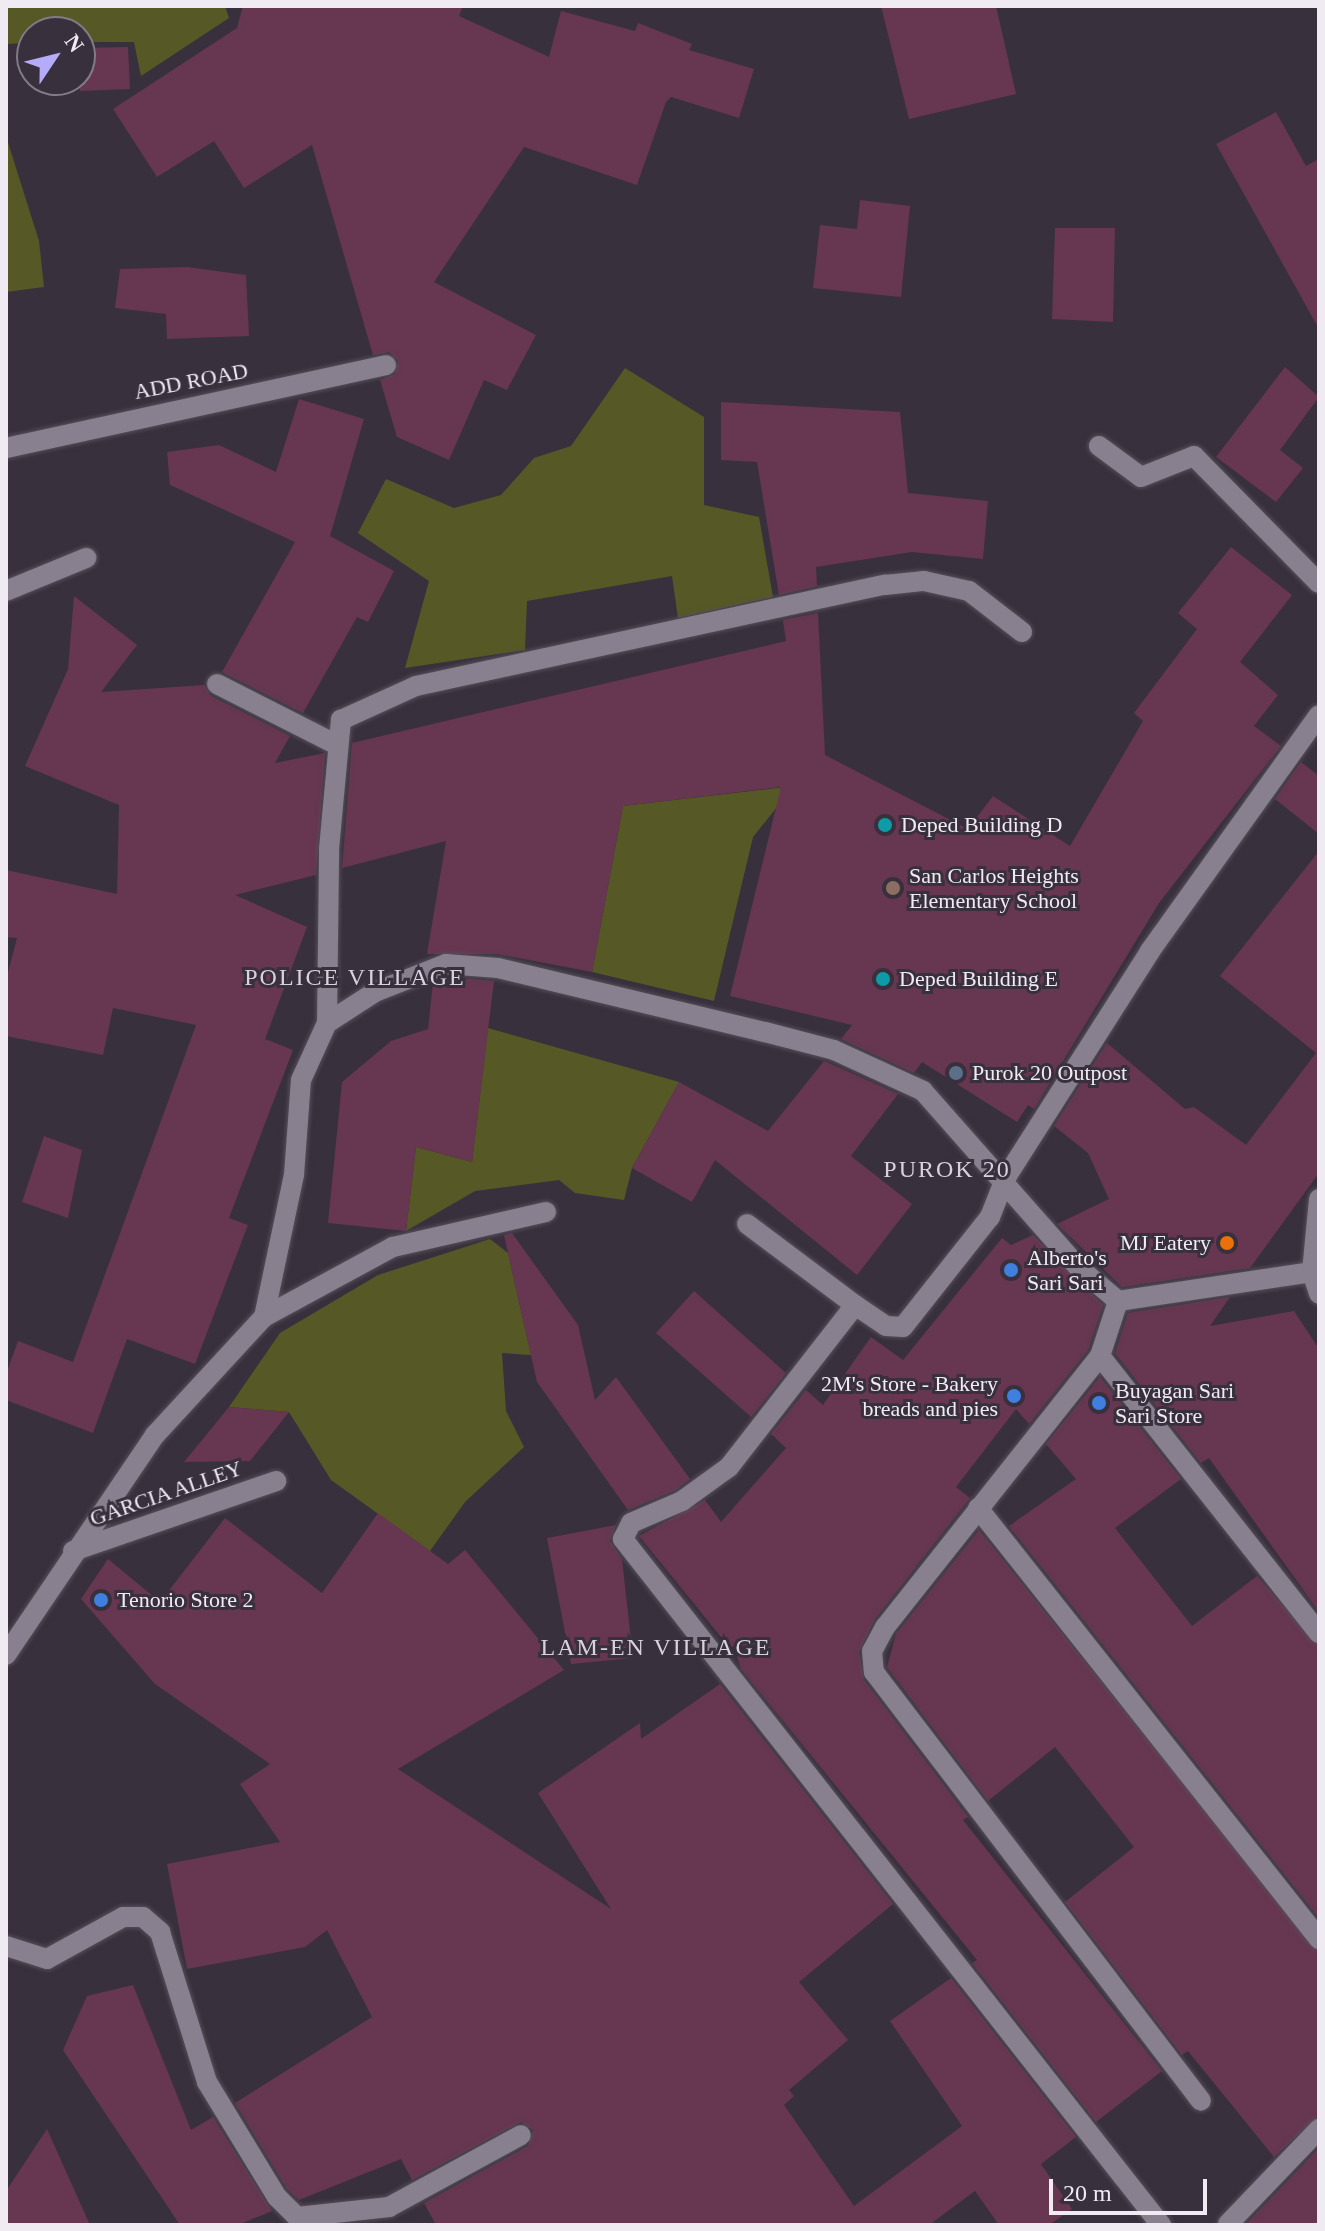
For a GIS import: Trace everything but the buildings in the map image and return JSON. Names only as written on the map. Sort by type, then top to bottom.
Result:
[{"type":"street","name":"ADD ROAD","points":[[6,448],[386,365]]},
{"type":"street","points":[[1099,446],[1141,477],[1194,456],[1319,583]]},
{"type":"street","points":[[6,591],[86,558]]},
{"type":"street","points":[[264,1317],[294,1175],[301,1080],[327,1023],[337,745],[341,720],[416,686],[828,594],[924,581],[969,591],[1022,632]]},
{"type":"street","points":[[217,684],[337,745]]},
{"type":"street","points":[[747,1224],[886,1326],[903,1327],[990,1217],[1005,1179],[1150,951],[1319,715]]},
{"type":"street","points":[[327,1023],[375,992],[446,964],[576,986],[834,1050],[923,1091],[1005,1179],[1079,1268],[1118,1301],[1316,1272]]},
{"type":"street","points":[[1319,1199],[1316,1272],[1319,1294]]},
{"type":"street","points":[[6,1655],[73,1551],[155,1435],[264,1317],[393,1247],[546,1212]]},
{"type":"street","points":[[1118,1301],[1100,1356],[885,1627],[872,1651],[874,1672],[1201,2101]]},
{"type":"street","points":[[855,1305],[729,1467],[682,1501],[631,1523],[623,1539],[1161,2225]]},
{"type":"street","points":[[1100,1356],[1319,1633]]},
{"type":"street","name":"GARCIA ALLEY","points":[[73,1551],[276,1481]]},
{"type":"street","points":[[978,1508],[1319,1939]]},
{"type":"street","points":[[6,1946],[47,1959],[123,1917],[143,1917],[160,1932],[207,2082],[277,2197],[297,2217],[389,2207],[521,2135]]},
{"type":"street","points":[[1228,2224],[1319,2129]]},
{"type":"green space","points":[[6,6],[225,6],[229,18],[141,76],[134,42],[96,42],[96,16],[16,16],[16,44],[6,44]]},
{"type":"green space","points":[[6,136],[39,241],[44,287],[6,292]]},
{"type":"green space","points":[[625,368],[704,417],[704,505],[759,517],[773,597],[678,618],[672,576],[527,601],[525,650],[405,668],[429,581],[358,533],[386,479],[454,508],[501,495],[534,458],[571,446]]},
{"type":"green space","points":[[794,786],[753,837],[714,1001],[592,972],[623,806]]},
{"type":"green space","points":[[488,1028],[679,1082],[632,1168],[624,1200],[575,1193],[559,1180],[475,1191],[406,1231],[416,1147],[472,1162]]},
{"type":"green space","points":[[490,1239],[508,1253],[531,1355],[502,1353],[506,1411],[524,1447],[465,1502],[430,1551],[331,1480],[289,1412],[229,1407],[280,1333],[378,1275]]},
{"type":"place","name":"Deped Building D","points":[[885,825]]},
{"type":"place","name":"San Carlos Heights Elementary School","points":[[893,888]]},
{"type":"place","name":"Deped Building E","points":[[883,979]]},
{"type":"place","name":"Purok 20 Outpost","points":[[956,1073]]},
{"type":"place","name":"MJ Eatery","points":[[1227,1243]]},
{"type":"place","name":"Alberto's Sari Sari","points":[[1011,1270]]},
{"type":"place","name":"2M's Store - Bakery breads and pies","points":[[1014,1396]]},
{"type":"place","name":"Buyagan Sari Sari Store","points":[[1099,1403]]},
{"type":"place","name":"Tenorio Store 2","points":[[101,1600]]},
{"type":"district","name":"POLICE VILLAGE","points":[[355,978]]},
{"type":"district","name":"PUROK 20","points":[[947,1170]]},
{"type":"district","name":"LAM-EN VILLAGE","points":[[656,1648]]}]
